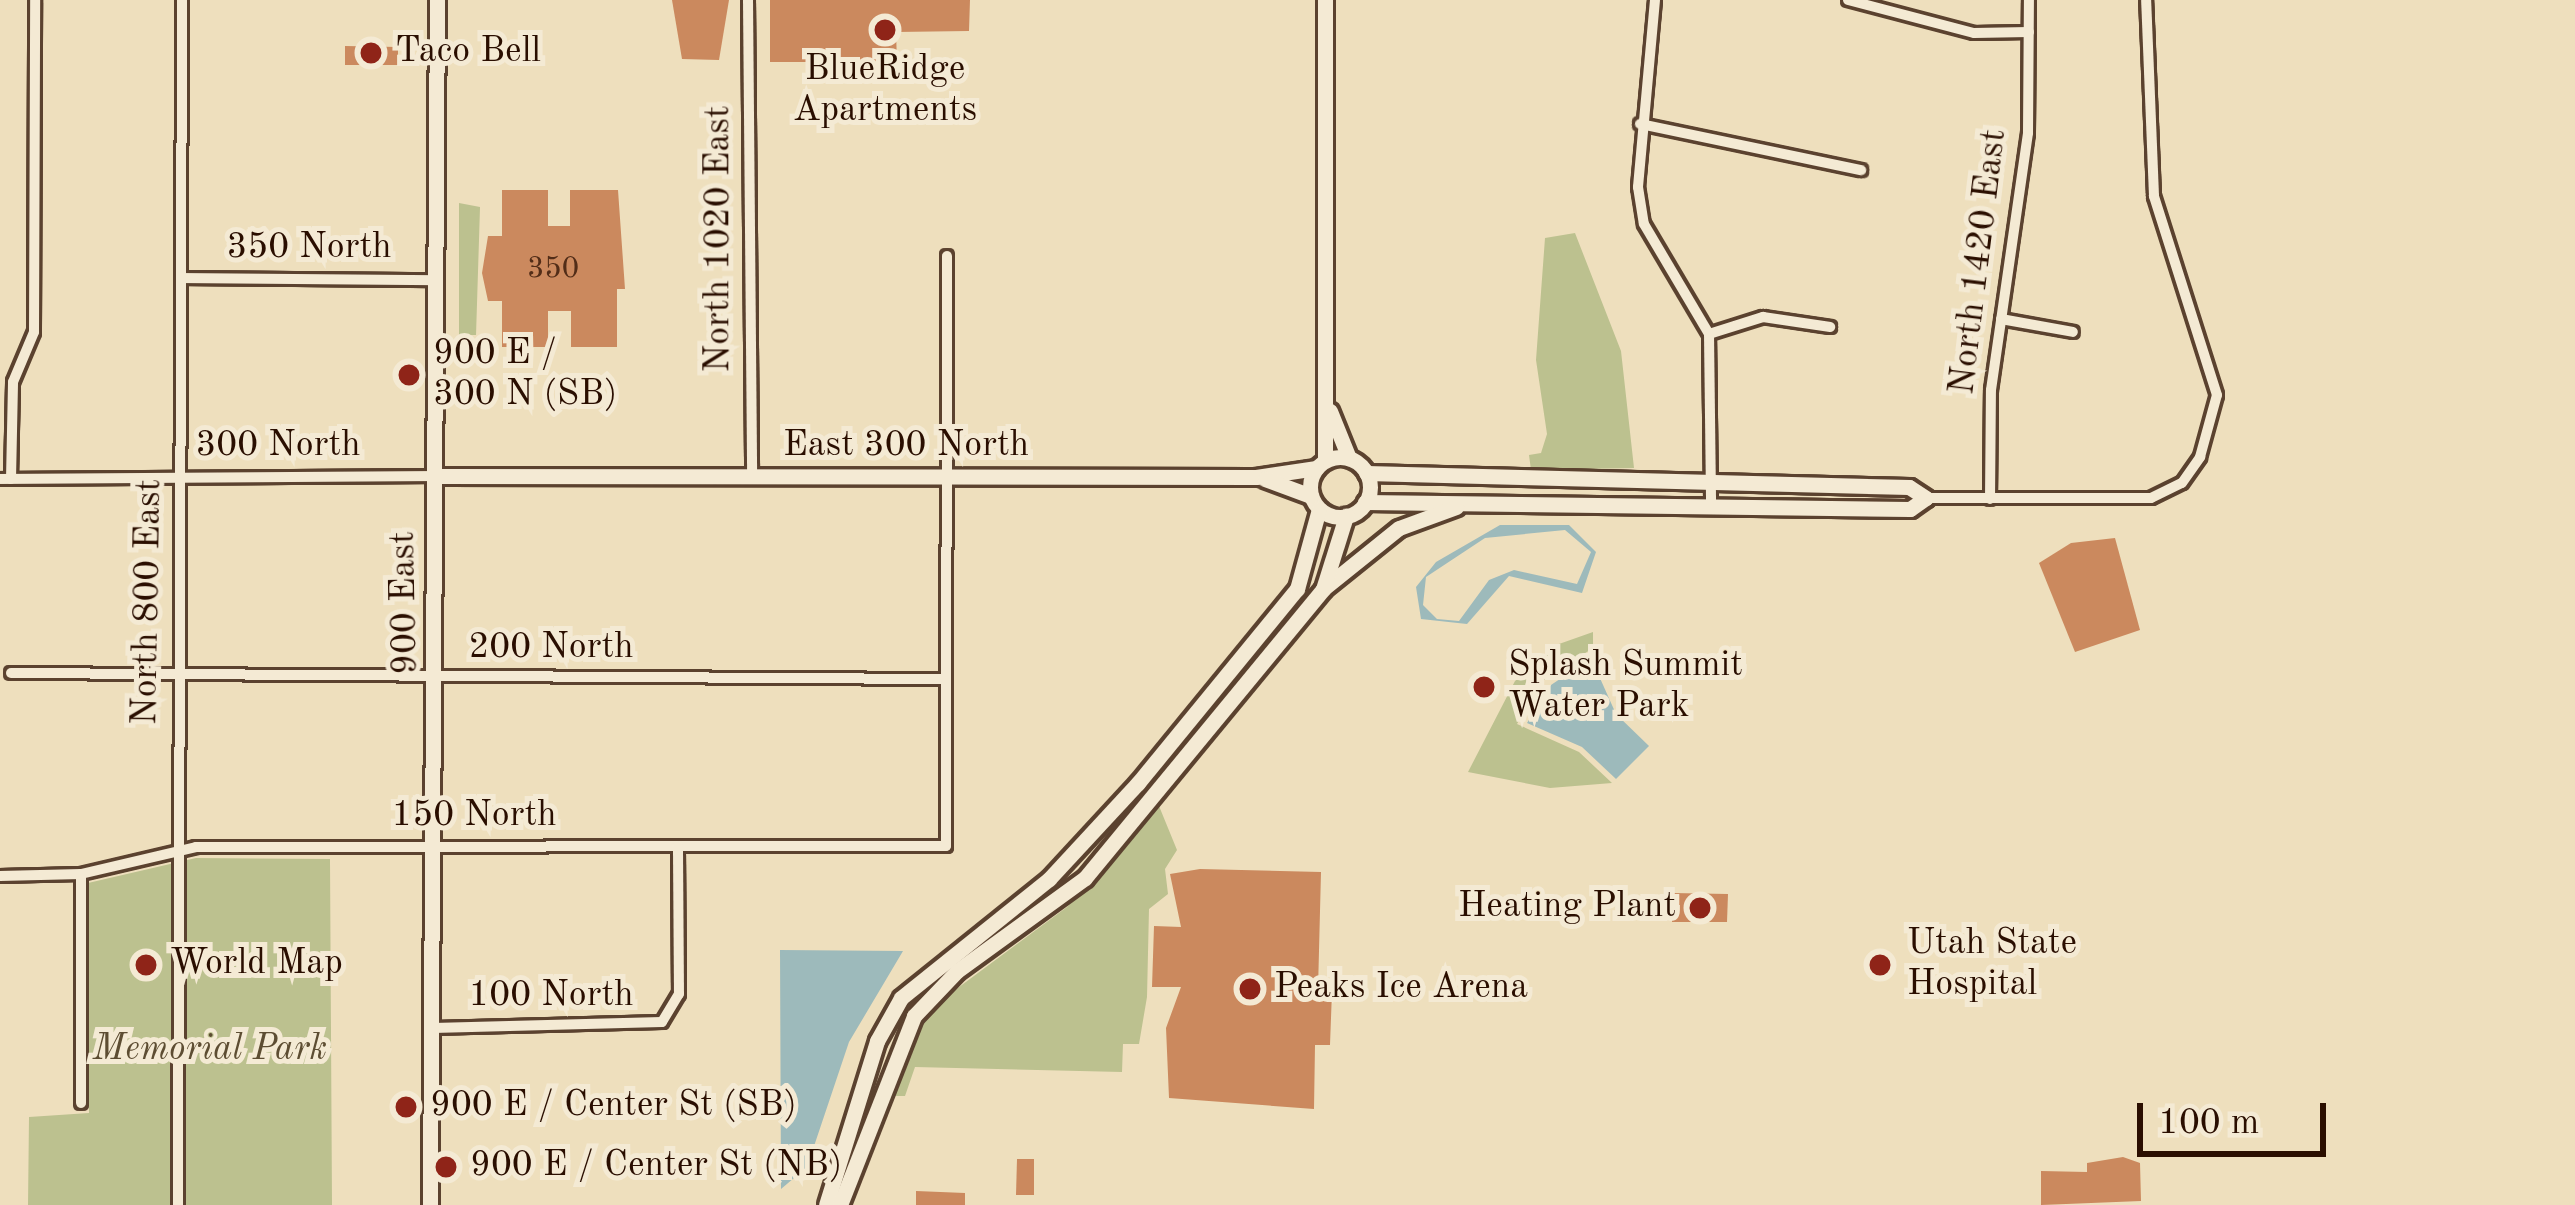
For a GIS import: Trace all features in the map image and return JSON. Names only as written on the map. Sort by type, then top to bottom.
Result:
[{"type":"street","points":[[6,479],[13,382],[34,332],[35,0]]},
{"type":"street","name":"North 800 East","points":[[178,1205],[182,0]]},
{"type":"street","name":"900 East","points":[[430,1205],[437,679],[437,0]]},
{"type":"street","name":"North 1020 East","points":[[748,0],[752,477]]},
{"type":"street","points":[[826,1205],[877,1041],[902,998],[1049,879],[1138,783],[1297,589],[1329,408],[1325,0]]},
{"type":"street","points":[[1655,0],[1640,124],[1644,224],[1709,334],[1711,507]]},
{"type":"street","points":[[1848,0],[1974,33],[2029,32]]},
{"type":"street","name":"North 1420 East","points":[[1990,499],[2001,319],[2028,134],[2030,0]]},
{"type":"street","points":[[1329,408],[1348,458],[1366,473],[1909,488],[1927,498],[2151,498],[2194,470],[2212,425],[2212,364],[2174,277],[2146,142],[2146,0]]},
{"type":"street","points":[[1640,124],[1862,170]]},
{"type":"street","points":[[946,679],[947,256]]},
{"type":"street","name":"350 North","points":[[183,278],[435,280]]},
{"type":"street","points":[[1709,334],[1763,317],[1830,328]]},
{"type":"street","points":[[2001,319],[2073,332]]},
{"type":"street","points":[[1321,464],[1348,458]]},
{"type":"street","name":"East 300 North","points":[[556,476],[1256,477],[1321,464]]},
{"type":"street","points":[[1365,502],[1366,473]]},
{"type":"street","name":"300 North","points":[[6,479],[556,476]]},
{"type":"street","name":"East 300 North","points":[[1256,477],[1315,502]]},
{"type":"street","points":[[1323,589],[1346,516],[1365,502],[1910,509],[1927,498]]},
{"type":"street","points":[[1315,502],[1346,516]]},
{"type":"street","points":[[840,1205],[874,1100],[930,995],[1084,878],[1323,589],[1399,528],[1474,502]]},
{"type":"street","name":"200 North","points":[[11,673],[946,679]]},
{"type":"street","name":"150 North","points":[[0,876],[80,874],[177,850],[946,841],[946,679]]},
{"type":"street","name":"100 North","points":[[433,1028],[652,1026],[668,1018],[679,994],[678,847]]},
{"type":"street","points":[[80,874],[81,1102]]},
{"type":"green space","points":[[459,203],[480,207],[476,335],[459,335]]},
{"type":"green space","points":[[1575,233],[1621,351],[1634,468],[1531,470],[1529,455],[1541,453],[1547,434],[1536,360],[1545,238]]},
{"type":"green space","points":[[1593,632],[1593,648],[1542,681],[1517,724],[1579,752],[1612,783],[1550,788],[1468,772],[1515,681],[1559,644]]},
{"type":"green space","points":[[1159,806],[1177,850],[1165,869],[1168,894],[1149,909],[1147,997],[1139,1044],[1123,1044],[1122,1072],[915,1067],[905,1096],[892,1096],[917,1032],[943,999],[1067,907]]},
{"type":"green space","name":"Memorial Park","points":[[196,858],[330,859],[332,1205],[28,1205],[29,1117],[89,1113],[88,883]]},
{"type":"water","points":[[1500,525],[1569,525],[1596,552],[1582,593],[1509,576],[1467,624],[1421,619],[1416,587],[1436,562]],"holes":[[[1565,530],[1591,552],[1577,584],[1514,570],[1489,580],[1459,621],[1437,619],[1423,605],[1426,577],[1485,538]]]},
{"type":"water","points":[[1591,658],[1616,714],[1649,746],[1616,779],[1582,747],[1527,723],[1551,685]]},
{"type":"water","points":[[780,950],[903,951],[849,1042],[807,1167],[781,1189]]},
{"type":"building","points":[[672,0],[729,0],[719,60],[682,59]]},
{"type":"building","name":"BlueRidge Apartments","points":[[770,0],[970,0],[969,31],[896,32],[897,62],[770,62]]},
{"type":"building","name":"Taco Bell","points":[[345,46],[398,47],[398,65],[345,65]]},
{"type":"building","points":[[502,190],[548,190],[548,226],[570,226],[570,190],[618,190],[625,289],[617,289],[617,347],[571,347],[571,311],[548,311],[548,347],[502,347],[502,301],[488,301],[482,273],[488,236],[502,236]]},
{"type":"building","points":[[2115,538],[2140,630],[2075,652],[2039,563],[2071,543]]},
{"type":"building","name":"Peaks Ice Arena","points":[[1200,869],[1321,872],[1318,990],[1332,991],[1330,1045],[1315,1045],[1314,1109],[1169,1098],[1166,1028],[1181,987],[1152,987],[1154,926],[1181,927],[1170,874]]},
{"type":"building","name":"Heating Plant","points":[[1672,893],[1728,894],[1727,922],[1672,922]]},
{"type":"building","points":[[2123,1157],[2140,1163],[2141,1201],[2041,1205],[2041,1171],[2087,1172],[2087,1163]]},
{"type":"building","points":[[1017,1159],[1034,1159],[1034,1195],[1016,1195]]},
{"type":"building","points":[[916,1191],[965,1193],[965,1205],[916,1205]]},
{"type":"place","name":"BlueRidge Apartments","points":[[885,30]]},
{"type":"place","name":"Taco Bell","points":[[371,53]]},
{"type":"place","name":"900 E / 300 N (SB)","points":[[409,375]]},
{"type":"place","name":"Splash Summit Water Park","points":[[1484,687]]},
{"type":"place","name":"Heating Plant","points":[[1700,908]]},
{"type":"place","name":"World Map","points":[[146,965]]},
{"type":"place","name":"Utah State Hospital","points":[[1880,965]]},
{"type":"place","name":"Peaks Ice Arena","points":[[1250,989]]},
{"type":"place","name":"900 E / Center St (SB)","points":[[406,1107]]},
{"type":"place","name":"900 E / Center St (NB)","points":[[446,1167]]}]
